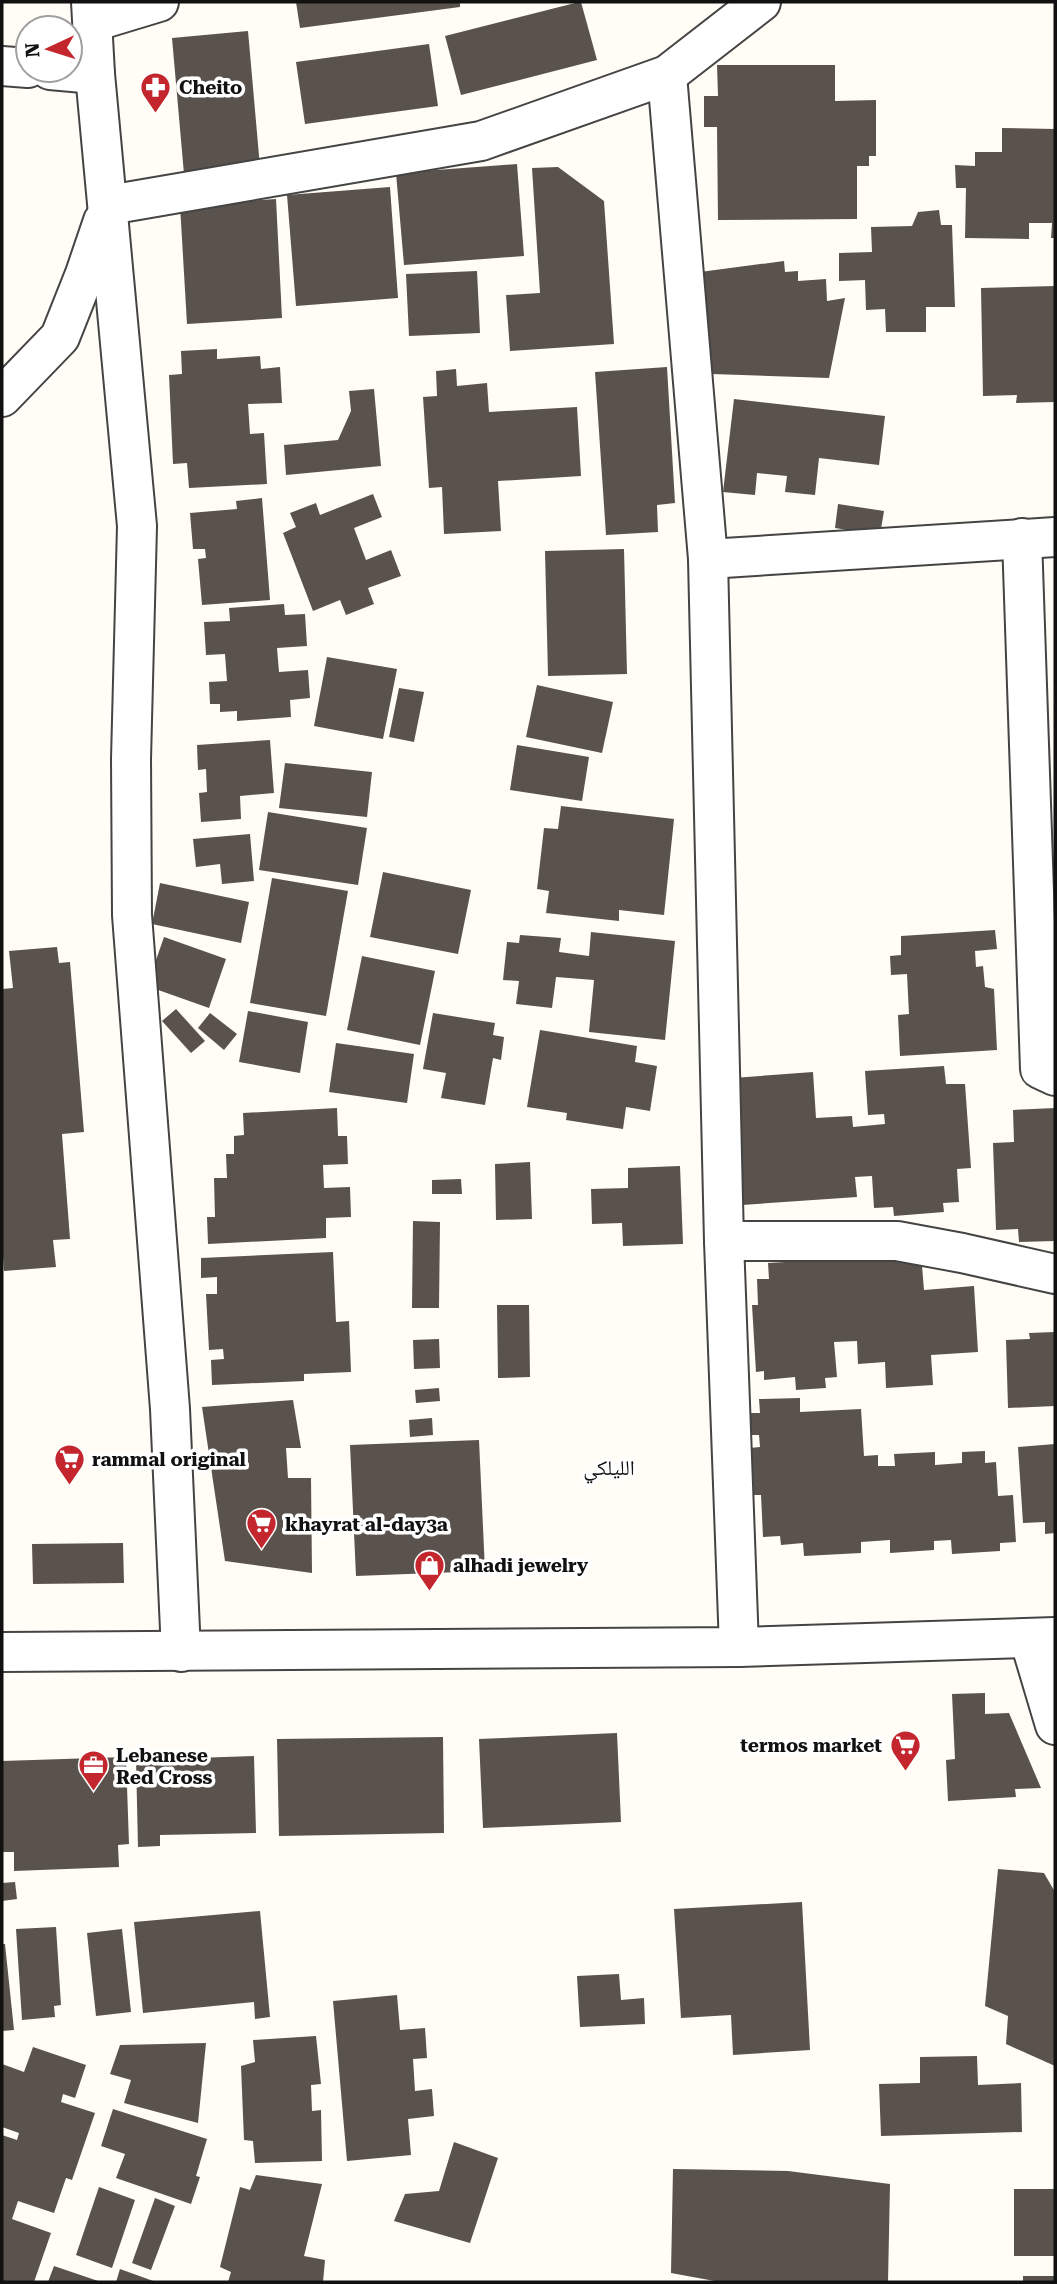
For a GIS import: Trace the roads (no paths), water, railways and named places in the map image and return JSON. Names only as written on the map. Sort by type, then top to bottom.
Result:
[{"type":"street","points":[[159,2],[92,12],[95,74],[137,526],[131,759],[132,915],[169,1396],[181,1652]]},
{"type":"street","points":[[109,205],[481,141],[667,75],[761,2]]},
{"type":"street","points":[[84,73],[95,74]]},
{"type":"street","points":[[667,75],[708,559],[724,1241],[739,1647]]},
{"type":"street","points":[[2,397],[60,337],[109,205]]},
{"type":"street","points":[[708,559],[1038,538],[1040,1069],[1055,1076]]},
{"type":"street","points":[[724,1241],[897,1241],[1055,1275]]},
{"type":"street","points":[[2,1652],[739,1647],[1042,1637],[1055,1726]]},
{"type":"place","name":"Cheito","points":[[156,114]]},
{"type":"place","name":"rammal original","points":[[69,1486]]},
{"type":"place","name":"khayrat al-day3a","points":[[262,1551]]},
{"type":"place","name":"alhadi jewelry","points":[[430,1592]]},
{"type":"place","name":"termos market","points":[[905,1772]]},
{"type":"place","name":"Lebanese Red Cross","points":[[93,1793]]},
{"type":"district","name":"الليلكي","points":[[609,1468]]}]
